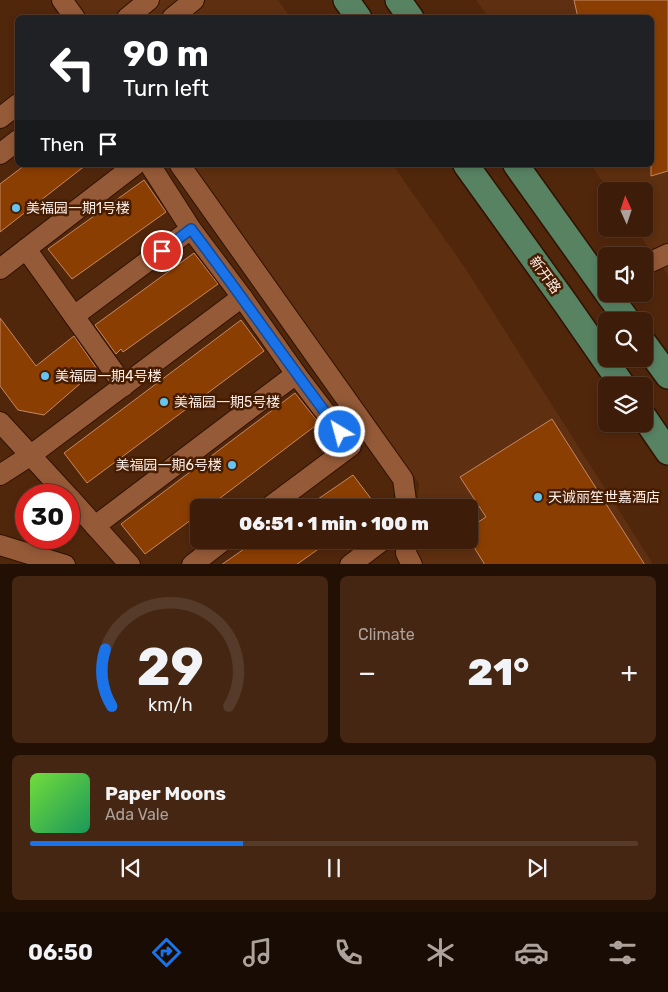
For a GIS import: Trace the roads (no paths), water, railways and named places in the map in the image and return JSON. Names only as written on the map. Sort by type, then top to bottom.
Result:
[{"type":"main road","points":[[346,0],[357,15]]},
{"type":"main road","points":[[398,0],[409,15]]},
{"type":"main road","name":"新开路","points":[[467,167],[617,377]]},
{"type":"main road","points":[[517,167],[598,278]]},
{"type":"main road","points":[[653,355],[668,376]]},
{"type":"main road","points":[[653,430],[668,452]]},
{"type":"street","points":[[62,0],[73,15]]},
{"type":"street","points":[[131,15],[150,0]]},
{"type":"street","points":[[176,15],[194,0]]},
{"type":"street","points":[[0,118],[15,106]]},
{"type":"street","points":[[0,154],[15,142]]},
{"type":"street","points":[[0,269],[132,167]]},
{"type":"street","points":[[151,167],[191,229],[296,374],[351,446],[280,499]]},
{"type":"street","points":[[181,167],[404,479],[405,499]]},
{"type":"street","points":[[74,316],[191,229]]},
{"type":"street","points":[[26,249],[124,386]]},
{"type":"street","points":[[653,260],[668,254]]},
{"type":"street","points":[[0,475],[31,455],[242,297]]},
{"type":"street","points":[[96,526],[296,374]]},
{"type":"street","points":[[0,422],[57,484]]},
{"type":"street","points":[[80,509],[130,564]]},
{"type":"street","points":[[0,545],[65,564]]},
{"type":"street","points":[[192,564],[212,549]]},
{"type":"street","points":[[350,564],[371,549]]},
{"type":"street","points":[[406,549],[406,553],[412,564]]},
{"type":"place","name":"美福园一期1号楼","points":[[16,208]]},
{"type":"place","name":"美福园一期4号楼","points":[[45,376]]},
{"type":"place","name":"美福园一期5号楼","points":[[164,402]]},
{"type":"place","name":"美福园一期6号楼","points":[[232,465]]},
{"type":"place","name":"天诚丽笙世嘉酒店","points":[[538,497]]}]
